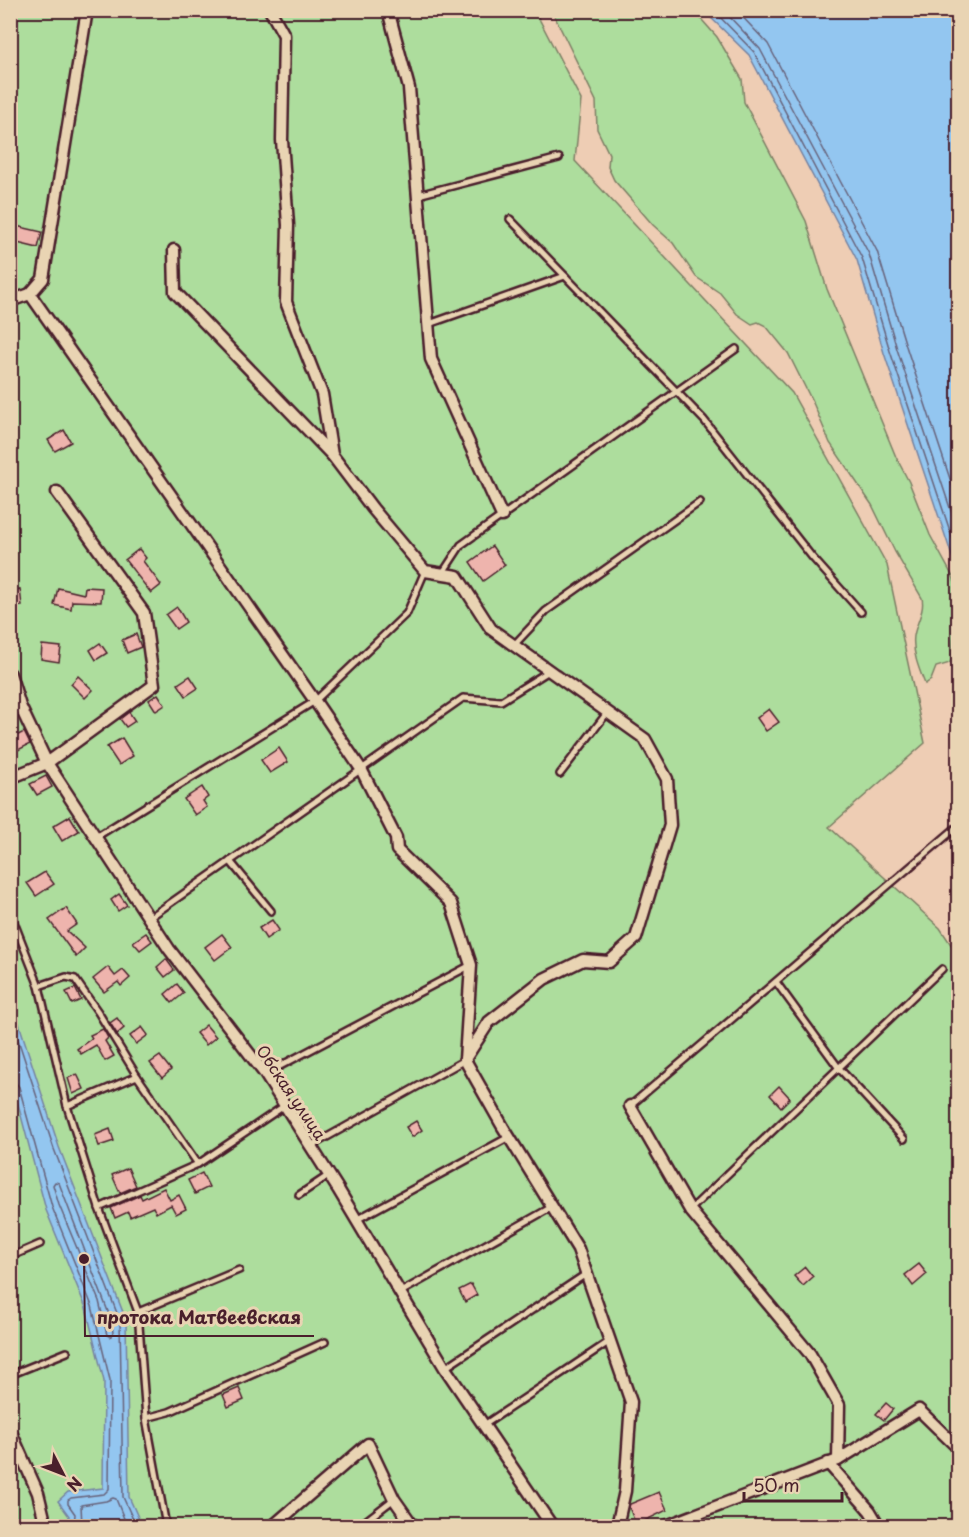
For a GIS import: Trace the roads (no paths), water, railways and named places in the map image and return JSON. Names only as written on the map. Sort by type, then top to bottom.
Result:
[{"type":"street","points":[[10,302],[30,294],[43,279],[87,10]]},
{"type":"street","points":[[270,10],[284,35],[282,140],[288,225],[286,302],[322,394],[332,455]]},
{"type":"street","points":[[388,10],[409,88],[430,359],[502,516]]},
{"type":"street","points":[[174,250],[175,292],[332,455],[425,571],[457,576],[491,629],[645,739],[667,779],[670,825],[636,938],[609,962],[583,960],[544,979],[489,1022],[465,1060]]},
{"type":"street","points":[[30,294],[361,769],[396,838],[397,850],[452,903],[471,965],[465,1060],[578,1249],[631,1402],[625,1491],[617,1527]]},
{"type":"street","points":[[10,778],[46,763],[154,685],[144,614],[57,492]]},
{"type":"street","name":"Обская улица","points":[[10,674],[20,706],[46,763],[169,949],[265,1074],[329,1175],[445,1368],[552,1527]]},
{"type":"street","points":[[630,1106],[690,1210],[810,1354],[839,1405],[833,1461],[879,1527]]},
{"type":"street","points":[[666,1527],[833,1461],[920,1410],[958,1448]]},
{"type":"street","points":[[10,1430],[38,1493],[46,1527]]},
{"type":"street","points":[[273,1527],[368,1444],[394,1499],[413,1527]]},
{"type":"lane","points":[[417,195],[559,158]]},
{"type":"lane","points":[[510,219],[704,420],[812,557],[861,612]]},
{"type":"lane","points":[[428,325],[565,276]]},
{"type":"lane","points":[[442,574],[461,545],[736,349]]},
{"type":"lane","points":[[513,645],[546,611],[700,502]]},
{"type":"lane","points":[[96,837],[315,701],[406,613],[425,571]]},
{"type":"lane","points":[[149,918],[463,698],[501,701],[549,671]]},
{"type":"lane","points":[[560,774],[607,713]]},
{"type":"lane","points":[[630,1106],[958,826]]},
{"type":"lane","points":[[230,861],[271,911]]},
{"type":"lane","points":[[10,912],[39,986],[67,1106],[99,1208],[138,1312],[146,1418],[166,1527]]},
{"type":"lane","points":[[265,1074],[471,965]]},
{"type":"lane","points":[[690,1210],[942,969]]},
{"type":"lane","points":[[39,986],[66,977],[75,979],[137,1077],[198,1164]]},
{"type":"lane","points":[[776,982],[838,1067],[904,1139]]},
{"type":"lane","points":[[311,1146],[465,1060]]},
{"type":"lane","points":[[67,1106],[137,1077]]},
{"type":"lane","points":[[99,1208],[198,1164],[285,1106]]},
{"type":"lane","points":[[356,1220],[509,1137]]},
{"type":"lane","points":[[299,1195],[329,1175]]},
{"type":"lane","points":[[399,1293],[552,1207]]},
{"type":"lane","points":[[10,1257],[40,1244]]},
{"type":"lane","points":[[138,1312],[239,1270]]},
{"type":"lane","points":[[445,1368],[586,1274]]},
{"type":"lane","points":[[484,1425],[610,1341]]},
{"type":"lane","points":[[146,1418],[169,1412],[325,1342]]},
{"type":"lane","points":[[10,1376],[67,1352]]},
{"type":"lane","points":[[359,1527],[394,1499]]},
{"type":"water","points":[[704,11],[958,11],[958,574],[884,353],[857,260],[749,55]]},
{"type":"water","points":[[10,996],[59,1147],[126,1320],[129,1497],[142,1526],[68,1526],[69,1516],[58,1501],[68,1492],[103,1488],[104,1381],[86,1308],[46,1210],[11,1078]]},
{"type":"place","name":"протока Матвеевская","points":[[84,1259]]}]
